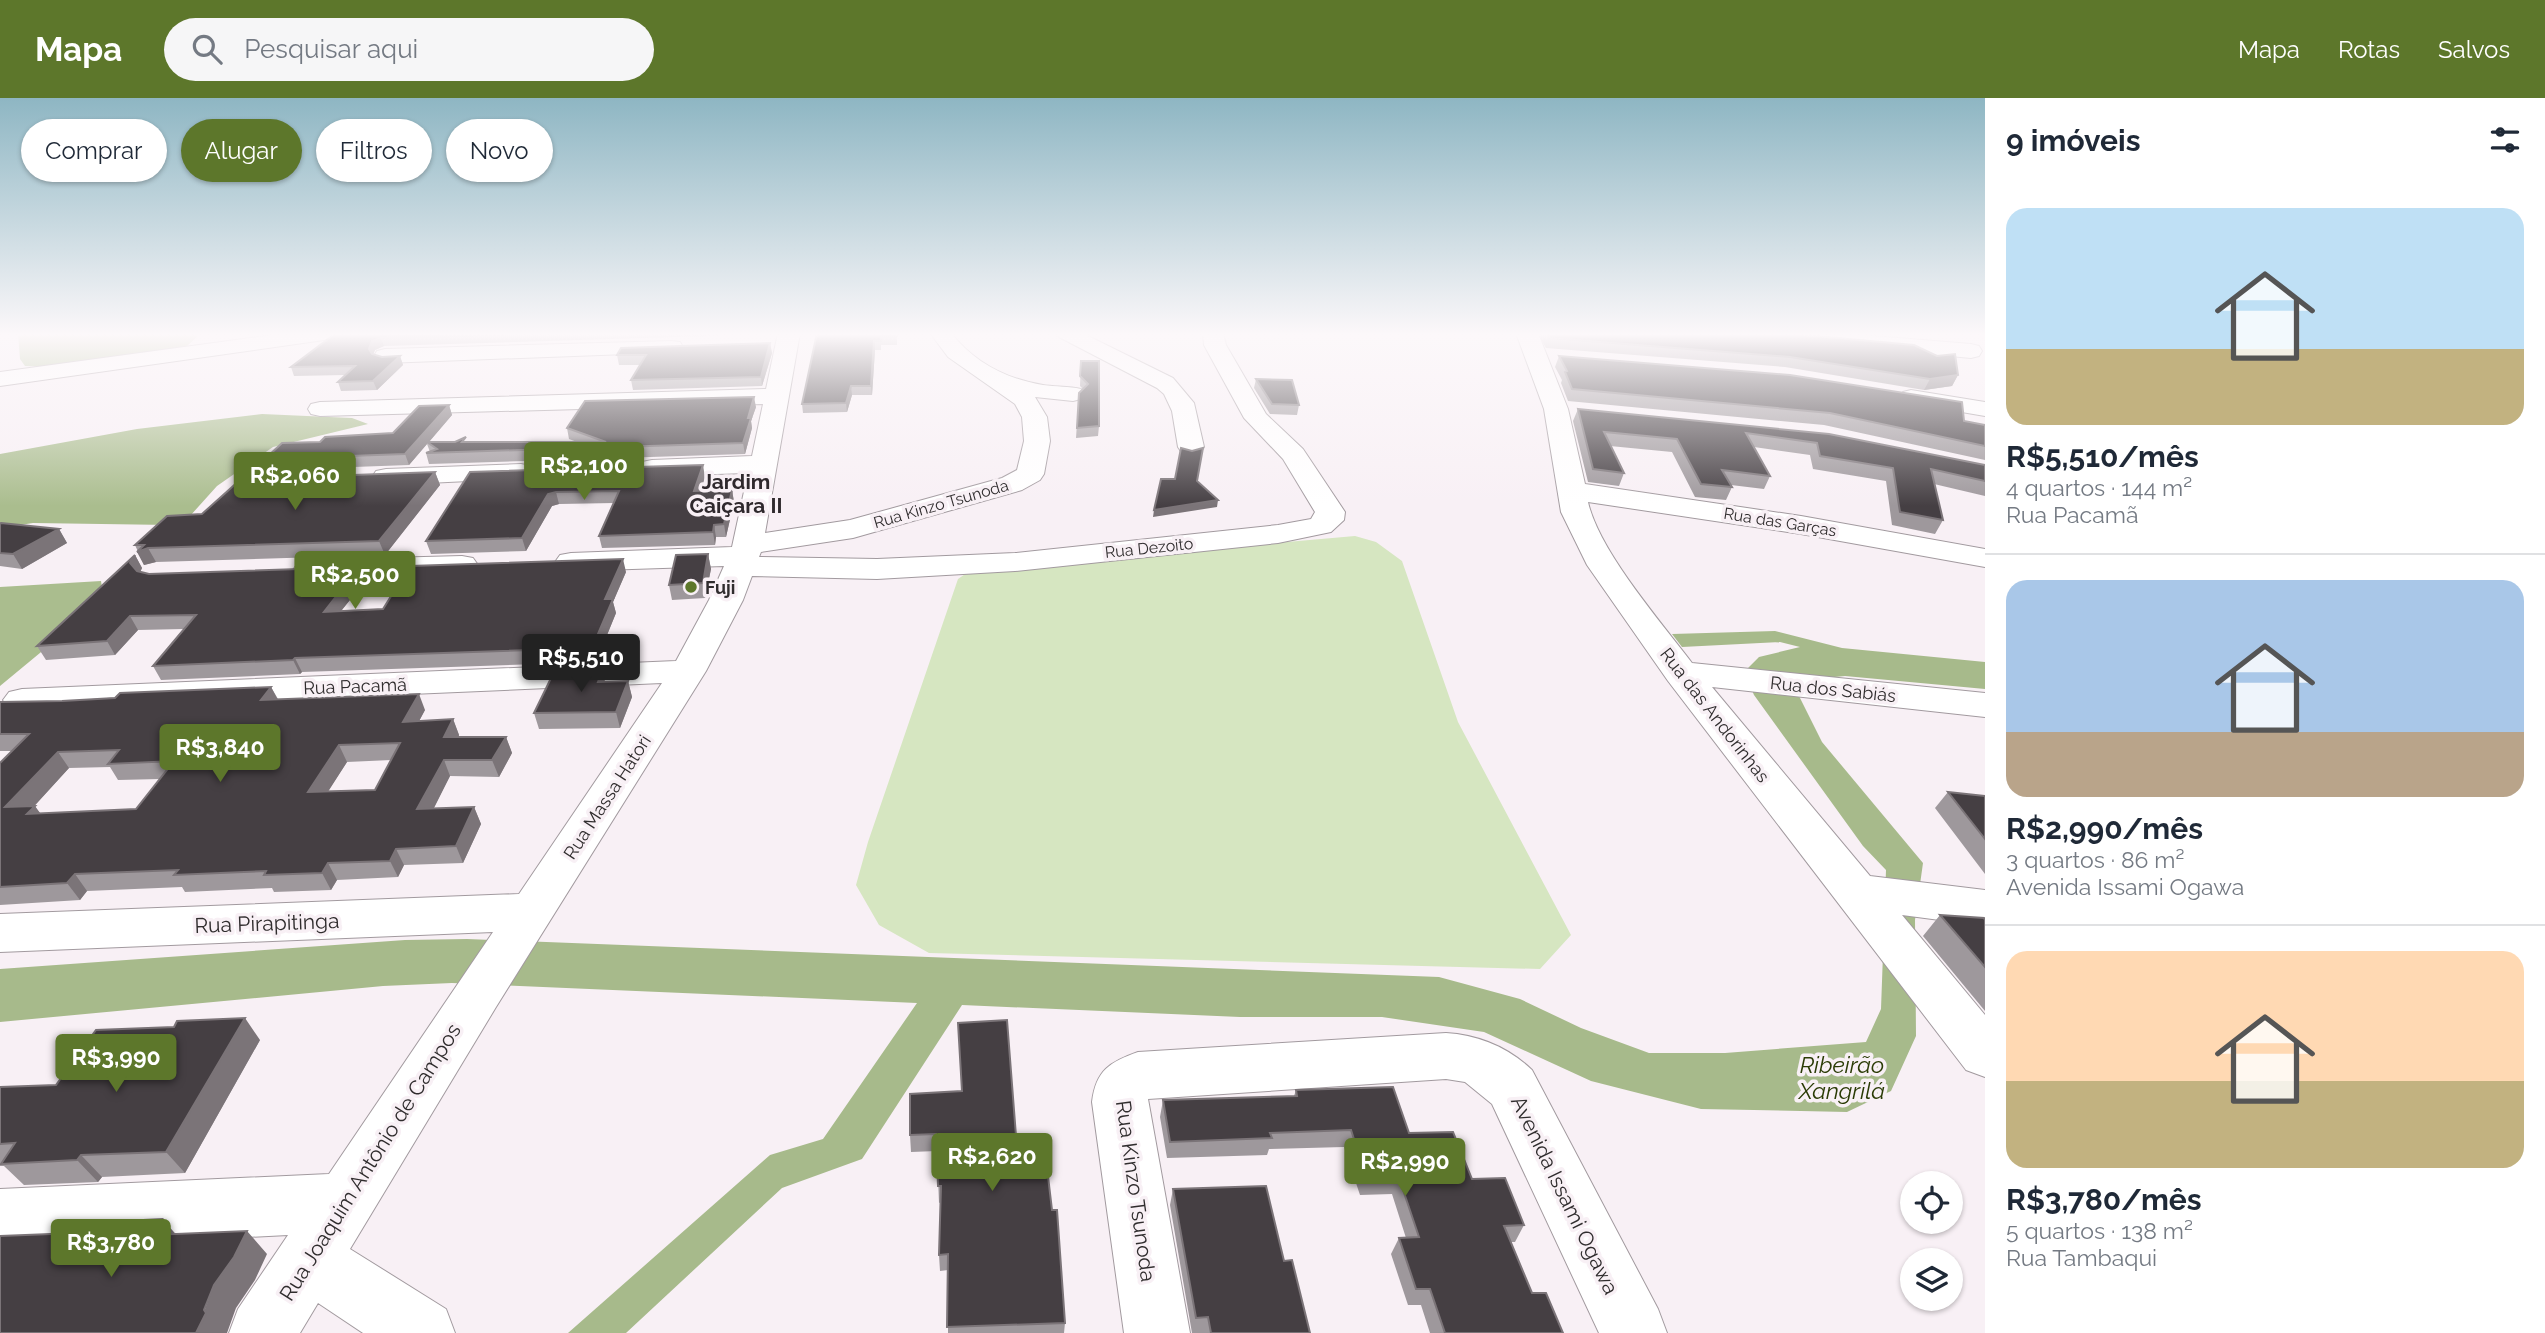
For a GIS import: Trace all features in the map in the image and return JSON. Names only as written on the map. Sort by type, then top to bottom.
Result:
[{"type":"street","name":"Rua Massa Hatori","points":[[478,992],[688,671],[726,600],[744,556],[765,464],[776,391]]},
{"type":"street","name":"Rua Kinzo Tsunoda","points":[[744,556],[853,529],[1023,479],[1030,474],[1033,466],[1039,425],[1033,410],[1013,391]]},
{"type":"street","points":[[1038,391],[1073,394]]},
{"type":"street","points":[[1175,391],[1184,405],[1191,447]]},
{"type":"street","name":"Rua Dezoito","points":[[744,556],[877,569],[1015,562],[1278,534],[1321,526],[1329,520],[1329,512],[1294,454],[1256,418],[1241,391]]},
{"type":"street","name":"Rua das Andorinhas","points":[[1549,391],[1556,409],[1576,512],[1603,565],[1681,673],[1985,1054]]},
{"type":"street","points":[[1892,394],[1985,408]]},
{"type":"street","points":[[320,410],[776,396]]},
{"type":"street","points":[[1556,409],[1584,412]]},
{"type":"street","points":[[628,468],[765,464]]},
{"type":"street","points":[[355,478],[547,471]]},
{"type":"street","name":"Rua das Garças","points":[[1574,491],[1801,525],[1985,558]]},
{"type":"street","points":[[544,562],[744,556]]},
{"type":"street","points":[[281,571],[488,564]]},
{"type":"street","name":"Rua Pacamã","points":[[22,700],[688,671]]},
{"type":"street","name":"Rua dos Sabiás","points":[[1681,673],[1985,705]]},
{"type":"street","points":[[1855,892],[1985,908]]},
{"type":"street","name":"Rua Pirapitinga","points":[[0,933],[523,925]]},
{"type":"street","name":"Rua Joaquim Antônio de Campos","points":[[262,1333],[478,992]]},
{"type":"street","name":"Avenida Issami Ogawa","points":[[1156,1074],[1446,1056],[1478,1060],[1492,1068],[1512,1087],[1634,1333]]},
{"type":"street","name":"Rua Kinzo Tsunoda","points":[[1156,1074],[1126,1081],[1120,1091],[1119,1102],[1157,1333]]},
{"type":"street","points":[[0,1219],[346,1203]]},
{"type":"street","points":[[309,1260],[422,1333]]},
{"type":"shaded area","points":[[262,414],[352,418],[368,424],[273,447],[217,486],[190,516],[170,525],[33,523],[0,528],[0,454],[137,429]]},
{"type":"shaded area","points":[[1355,536],[1376,542],[1402,561],[1458,722],[1571,935],[1540,969],[929,953],[879,925],[856,885],[868,842],[958,579],[971,570]]},
{"type":"shaded area","points":[[101,581],[104,600],[0,686],[0,587]]},
{"type":"water","name":"Ribeirão Xangrilá","points":[[1775,631],[1842,648],[1985,662],[1985,689],[1845,676],[1814,679],[1799,696],[1822,742],[1923,863],[1915,920],[1916,1036],[1891,1091],[1847,1112],[1701,1109],[1591,1081],[1484,1032],[1382,1017],[1240,1017],[962,1005],[862,1159],[782,1188],[626,1333],[568,1333],[770,1155],[823,1139],[917,1003],[452,983],[383,986],[0,1022],[0,969],[405,940],[467,939],[1439,977],[1520,999],[1581,1028],[1649,1053],[1725,1053],[1866,1042],[1881,1009],[1886,870],[1863,846],[1754,695],[1744,672],[1759,657],[1800,647],[1780,642],[1682,647],[1672,634]]},
{"type":"building","points":[[805,391],[850,391],[846,403],[802,404]]},
{"type":"building","points":[[1099,391],[1099,426],[1077,428],[1079,393]]},
{"type":"building","points":[[1263,391],[1295,391],[1299,405],[1272,404]]},
{"type":"building","points":[[1590,391],[1890,391],[1962,402],[1964,421],[1985,425],[1985,446],[1830,413]]},
{"type":"building","points":[[754,397],[743,443],[426,453],[437,449],[427,442],[455,442],[466,437],[462,442],[606,442],[567,428],[585,401]]},
{"type":"building","points":[[449,405],[405,454],[265,459],[282,443],[320,442],[325,437],[393,433],[419,406]]},
{"type":"building","points":[[1578,409],[1829,434],[1985,465],[1985,481],[1931,469],[1943,520],[1900,512],[1893,468],[1820,456],[1817,443],[1746,433],[1770,476],[1722,470],[1732,487],[1701,484],[1677,439],[1604,432],[1624,473],[1593,469]]},
{"type":"building","points":[[1181,448],[1192,451],[1203,448],[1197,481],[1218,500],[1154,510],[1161,479],[1175,479]]},
{"type":"building","points":[[703,465],[694,491],[732,490],[724,524],[714,525],[713,532],[599,536],[619,491],[556,492],[548,494],[522,538],[426,541],[470,472]]},
{"type":"building","points":[[435,472],[379,541],[148,548],[137,552],[144,545],[135,545],[167,516],[202,514],[241,479]]},
{"type":"building","points":[[1,523],[59,529],[13,554],[0,553]]},
{"type":"building","points":[[708,554],[703,583],[669,585],[676,555]]},
{"type":"building","points":[[135,555],[130,563],[137,571],[149,574],[359,567],[324,612],[383,609],[410,566],[623,559],[605,599],[613,599],[592,648],[295,658],[153,666],[196,615],[130,616],[107,641],[37,646]]},
{"type":"building","points":[[602,672],[598,682],[628,681],[616,712],[534,713],[553,674]]},
{"type":"building","points":[[271,687],[261,700],[419,694],[403,722],[453,719],[444,737],[506,737],[492,760],[444,760],[417,809],[474,807],[456,846],[396,849],[390,861],[328,863],[322,873],[264,875],[266,871],[174,875],[178,870],[75,874],[67,883],[0,887],[0,763],[29,734],[0,734],[0,702],[115,698],[120,693]],"holes":[[[400,743],[375,790],[308,792],[339,745]],[[119,750],[108,764],[174,761],[136,809],[27,814],[35,806],[5,807],[58,752]]]},
{"type":"building","points":[[1948,792],[1985,796],[1985,839]]},
{"type":"building","points":[[1940,915],[1984,918],[1985,967]]},
{"type":"building","points":[[245,1018],[166,1152],[81,1155],[77,1160],[1,1164],[15,1143],[0,1144],[0,1087],[56,1085],[96,1030],[174,1027],[177,1021]]},
{"type":"building","points":[[1007,1020],[1016,1136],[1043,1134],[1052,1210],[1057,1210],[1065,1323],[947,1327],[948,1254],[939,1255],[941,1186],[938,1186],[936,1134],[910,1135],[910,1094],[962,1091],[958,1023]]},
{"type":"building","points":[[1393,1087],[1409,1133],[1453,1132],[1472,1179],[1505,1178],[1524,1225],[1504,1226],[1532,1293],[1546,1293],[1563,1333],[1445,1333],[1430,1289],[1416,1289],[1399,1238],[1419,1237],[1399,1178],[1367,1179],[1351,1130],[1270,1133],[1272,1138],[1170,1142],[1163,1100],[1297,1096],[1296,1090]]},
{"type":"building","points":[[1266,1186],[1284,1261],[1292,1260],[1310,1333],[1211,1333],[1208,1317],[1196,1318],[1173,1189]]},
{"type":"building","points":[[162,1219],[152,1235],[247,1231],[234,1257],[214,1285],[204,1310],[206,1313],[196,1333],[0,1333],[0,1236],[76,1233],[81,1223]]},
{"type":"place","name":"Fuji","points":[[691,587]]},
{"type":"district","name":"Jardim Caiçara II","points":[[736,493]]}]
